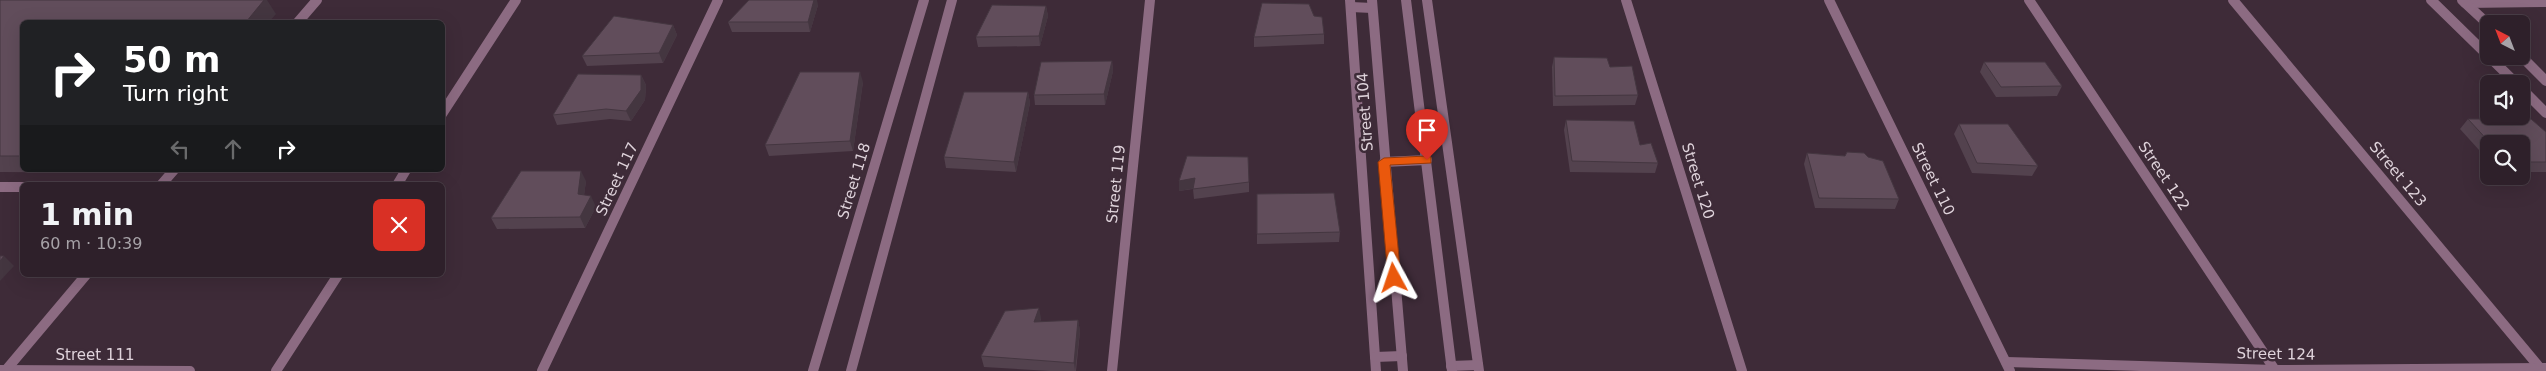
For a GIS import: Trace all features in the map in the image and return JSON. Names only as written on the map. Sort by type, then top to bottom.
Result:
[{"type":"street","points":[[300,20],[317,0]]},
{"type":"street","points":[[445,109],[516,0]]},
{"type":"street","name":"Street 117","points":[[542,371],[718,0]]},
{"type":"street","name":"Street 118","points":[[813,371],[924,0]]},
{"type":"street","points":[[851,371],[952,0]]},
{"type":"street","name":"Street 119","points":[[1112,371],[1150,0]]},
{"type":"street","points":[[1406,0],[1452,369],[1479,368],[1426,0]]},
{"type":"street","name":"Street 120","points":[[1626,0],[1742,371]]},
{"type":"street","name":"Street 110","points":[[1829,0],[2008,367]]},
{"type":"street","name":"Street 122","points":[[2029,0],[2275,370]]},
{"type":"street","name":"Street 123","points":[[2233,0],[2543,368]]},
{"type":"street","points":[[2431,0],[2508,75]]},
{"type":"street","points":[[2464,1],[2546,2]]},
{"type":"street","points":[[2464,1],[2480,16]]},
{"type":"street","points":[[1372,4],[1350,4],[1376,371]]},
{"type":"street","name":"Street 104","points":[[1372,4],[1403,371]]},
{"type":"street","points":[[2530,65],[2546,81]]},
{"type":"street","points":[[2530,97],[2546,112]]},
{"type":"street","points":[[1384,162],[1427,160]]},
{"type":"street","points":[[164,182],[172,172]]},
{"type":"street","points":[[0,187],[20,187]]},
{"type":"street","points":[[3,370],[84,277]]},
{"type":"street","points":[[276,371],[337,277]]},
{"type":"street","points":[[1375,356],[1402,356]]},
{"type":"street","name":"Street 124","points":[[2008,367],[2275,370],[2543,368]]},
{"type":"street","name":"Street 111","points":[[3,370],[190,371]]},
{"type":"building","points":[[0,0],[264,0],[248,20],[20,20],[20,156],[0,156]]},
{"type":"building","points":[[749,0],[814,0],[808,22],[728,22]]},
{"type":"building","points":[[1262,3],[1309,4],[1314,16],[1322,17],[1324,34],[1254,37]]},
{"type":"building","points":[[992,5],[1046,6],[1039,36],[976,37]]},
{"type":"building","points":[[614,16],[673,25],[659,53],[582,56]]},
{"type":"building","points":[[1554,57],[1607,58],[1610,67],[1632,66],[1638,95],[1555,96]]},
{"type":"building","points":[[1112,61],[1104,94],[1034,95],[1041,62]]},
{"type":"building","points":[[1984,62],[2045,62],[2062,86],[2001,87]]},
{"type":"building","points":[[800,72],[860,72],[850,141],[765,145]]},
{"type":"building","points":[[578,74],[641,75],[641,90],[626,111],[606,109],[553,115]]},
{"type":"building","points":[[964,92],[1028,92],[1014,162],[944,157]]},
{"type":"building","points":[[2468,119],[2480,119],[2480,125],[2530,125],[2531,119],[2546,132],[2546,162],[2530,162],[2530,135],[2483,135]]},
{"type":"building","points":[[1566,120],[1634,121],[1640,145],[1651,143],[1658,163],[1572,161]]},
{"type":"building","points":[[1959,124],[2008,124],[2038,166],[1977,163]]},
{"type":"building","points":[[1847,152],[1864,153],[1868,157],[1883,161],[1899,199],[1819,198],[1807,153],[1845,156]]},
{"type":"building","points":[[1187,156],[1248,157],[1249,182],[1193,189],[1195,178],[1179,181]]},
{"type":"building","points":[[521,171],[581,171],[578,194],[591,196],[580,217],[491,218]]},
{"type":"building","points":[[1334,193],[1340,232],[1257,234],[1257,194]]},
{"type":"building","points":[[1039,308],[1034,322],[1078,320],[1074,363],[981,356],[1005,311]]},
{"type":"route","points":[[1394,278],[1384,162],[1427,160]]}]
